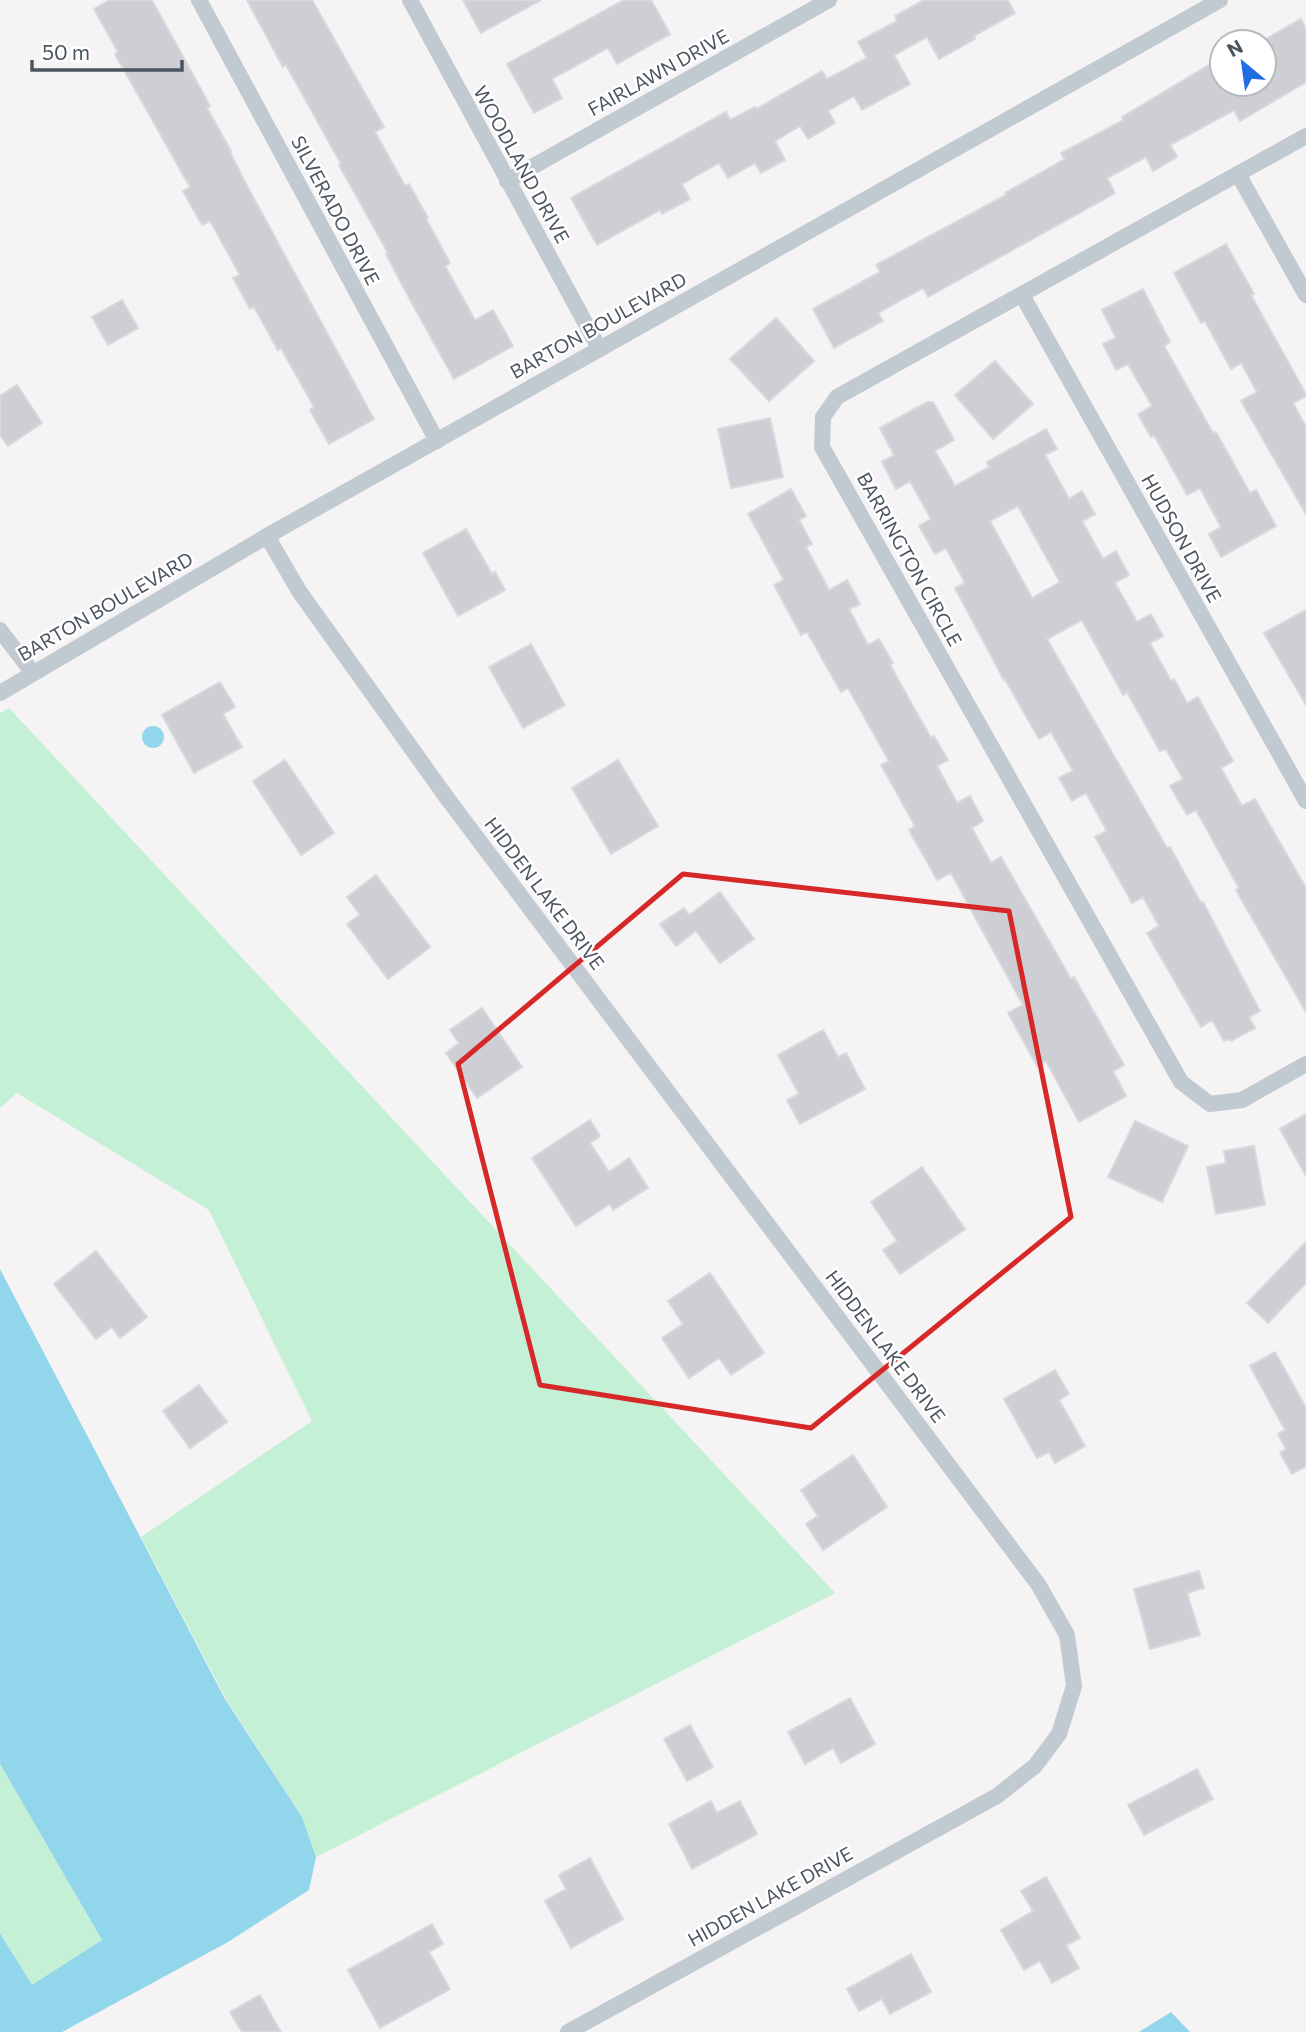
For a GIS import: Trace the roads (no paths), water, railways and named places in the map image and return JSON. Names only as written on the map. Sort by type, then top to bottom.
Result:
[{"type":"street","name":"SILVERADO DRIVE","points":[[198,0],[437,441]]},
{"type":"street","name":"WOODLAND DRIVE","points":[[410,0],[600,348]]},
{"type":"street","name":"FAIRLAWN DRIVE","points":[[507,181],[829,0]]},
{"type":"street","name":"BARTON BOULEVARD","points":[[0,693],[267,536],[1220,0]]},
{"type":"street","name":"BARRINGTON CIRCLE","points":[[1306,136],[837,397],[823,417],[822,447],[1181,1082],[1210,1104],[1242,1100],[1306,1064]]},
{"type":"street","points":[[1238,174],[1306,295]]},
{"type":"street","name":"HUDSON DRIVE","points":[[1022,295],[1306,801]]},
{"type":"street","name":"HIDDEN LAKE DRIVE","points":[[267,536],[299,591],[447,798],[1030,1573],[1067,1635],[1074,1686],[1059,1734],[1035,1766],[996,1796],[568,2032]]},
{"type":"street","points":[[0,630],[33,673]]},
{"type":"water","points":[[153,726],[161,729],[164,737],[161,745],[153,748],[145,745],[142,737],[145,729]]},
{"type":"water","points":[[0,1269],[225,1699],[302,1817],[316,1857],[309,1890],[228,1942],[62,2032],[0,2032],[0,1933],[32,1985],[102,1940],[0,1764]]},
{"type":"water","points":[[1171,2012],[1190,2032],[1139,2032]]}]
